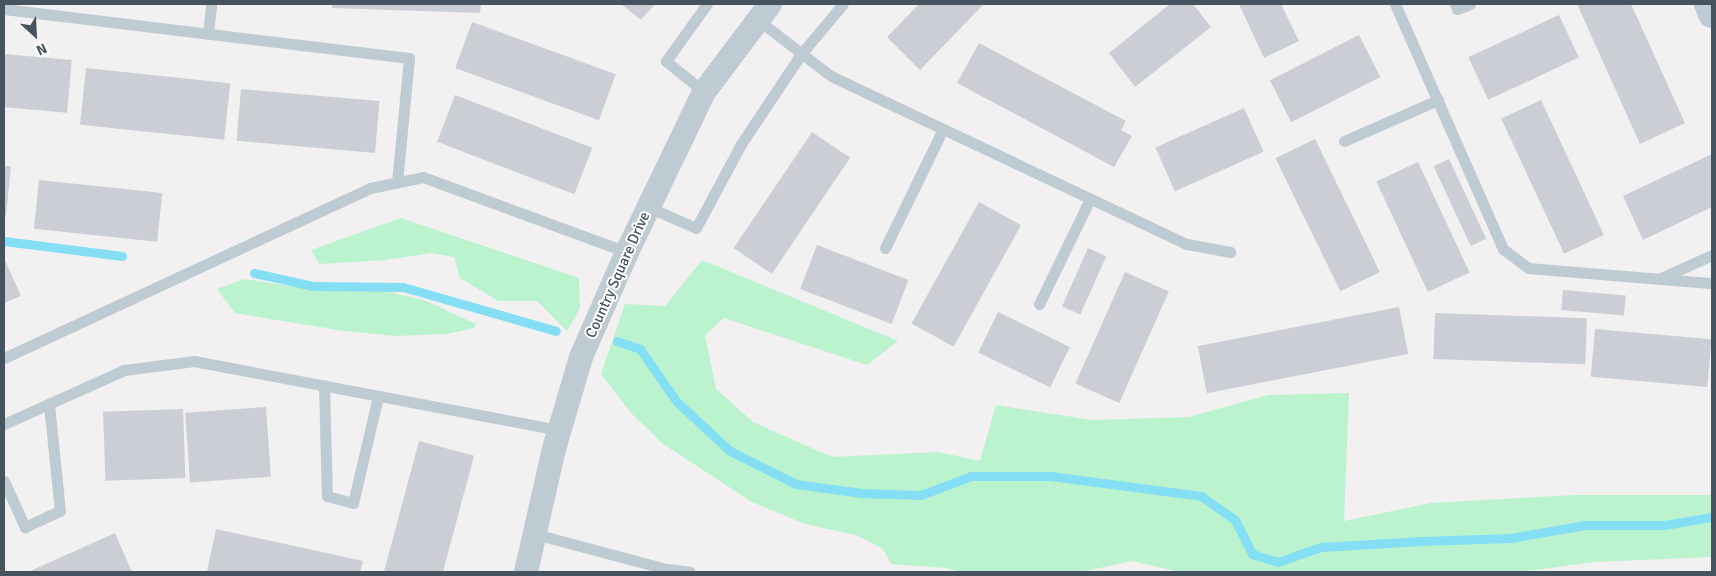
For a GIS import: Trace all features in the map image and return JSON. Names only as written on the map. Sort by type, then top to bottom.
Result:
[{"type":"main road","points":[[1708,4],[1712,14]]},
{"type":"street","name":"Country Square Drive","points":[[526,572],[559,430],[581,357],[648,206],[704,92],[764,12]]},
{"type":"lane","points":[[208,34],[211,4]]},
{"type":"lane","points":[[704,92],[666,61],[707,4]]},
{"type":"lane","points":[[648,206],[696,228],[741,144],[802,54],[843,4]]},
{"type":"lane","points":[[1395,4],[1503,249],[1528,268],[1712,283]]},
{"type":"lane","points":[[1455,4],[1457,10],[1470,4]]},
{"type":"lane","points":[[4,9],[409,58],[397,182]]},
{"type":"lane","points":[[764,12],[802,54],[830,76],[1187,244],[1230,252]]},
{"type":"lane","points":[[1344,141],[1438,100]]},
{"type":"lane","points":[[885,248],[943,129]]},
{"type":"lane","points":[[4,358],[370,188],[423,177],[627,252]]},
{"type":"lane","points":[[1040,304],[1090,198]]},
{"type":"lane","points":[[1659,278],[1712,255]]},
{"type":"lane","points":[[4,424],[124,370],[194,361],[559,430]]},
{"type":"lane","points":[[324,385],[327,496],[353,503],[378,396]]},
{"type":"lane","points":[[4,481],[25,527],[60,511],[49,404]]},
{"type":"lane","points":[[535,534],[667,569],[690,572]]},
{"type":"green space","points":[[401,218],[579,278],[580,308],[567,331],[537,301],[498,301],[460,278],[454,257],[432,253],[385,260],[319,264],[311,250]]},
{"type":"green space","points":[[702,260],[898,341],[867,365],[724,318],[705,335],[716,389],[753,422],[832,457],[938,452],[980,461],[996,405],[1092,420],[1189,417],[1268,395],[1349,393],[1344,521],[1431,503],[1576,495],[1712,495],[1712,557],[1594,562],[1520,572],[1180,572],[1132,561],[1081,572],[961,572],[946,568],[891,564],[883,549],[856,535],[805,524],[752,502],[663,444],[632,414],[601,374],[625,304],[665,306]]},
{"type":"green space","points":[[244,279],[310,289],[366,287],[424,300],[476,324],[474,328],[447,334],[396,336],[344,331],[235,313],[217,289]]},
{"type":"building","points":[[332,4],[481,4],[480,13],[332,8]]},
{"type":"building","points":[[621,4],[655,4],[641,20]]},
{"type":"building","points":[[919,4],[984,4],[920,70],[887,37]]},
{"type":"building","points":[[1170,4],[1193,4],[1211,27],[1135,87],[1109,53]]},
{"type":"building","points":[[1239,4],[1281,4],[1299,41],[1264,58]]},
{"type":"building","points":[[1577,4],[1631,4],[1685,123],[1640,144]]},
{"type":"building","points":[[1559,15],[1579,58],[1488,100],[1468,57]]},
{"type":"building","points":[[472,22],[616,74],[599,120],[455,68]]},
{"type":"building","points":[[1359,35],[1380,77],[1291,122],[1270,80]]},
{"type":"building","points":[[979,43],[1126,121],[1121,130],[1132,136],[1114,167],[957,83]]},
{"type":"building","points":[[4,54],[72,60],[67,113],[4,107]]},
{"type":"building","points":[[86,68],[230,83],[224,140],[80,125]]},
{"type":"building","points":[[241,89],[379,101],[375,153],[236,141]]},
{"type":"building","points":[[455,95],[592,148],[574,194],[437,142]]},
{"type":"building","points":[[1541,100],[1604,235],[1564,254],[1501,119]]},
{"type":"building","points":[[1244,108],[1264,152],[1175,191],[1155,147]]},
{"type":"building","points":[[812,132],[850,158],[772,274],[734,248]]},
{"type":"building","points":[[1315,139],[1380,272],[1340,291],[1275,158]]},
{"type":"building","points":[[1712,154],[1712,207],[1643,240],[1623,196]]},
{"type":"building","points":[[1449,159],[1486,239],[1471,246],[1434,166]]},
{"type":"building","points":[[1418,162],[1470,273],[1428,292],[1376,181]]},
{"type":"building","points":[[4,166],[11,166],[6,216],[4,215]]},
{"type":"building","points":[[39,180],[162,193],[157,242],[34,229]]},
{"type":"building","points":[[979,202],[1021,225],[954,347],[912,324]]},
{"type":"building","points":[[817,245],[908,280],[892,324],[800,289]]},
{"type":"building","points":[[1088,248],[1106,256],[1080,315],[1062,306]]},
{"type":"building","points":[[4,258],[21,296],[4,303]]},
{"type":"building","points":[[1125,272],[1169,292],[1119,403],[1075,383]]},
{"type":"building","points":[[1563,290],[1626,295],[1624,315],[1561,310]]},
{"type":"building","points":[[1399,307],[1408,354],[1207,393],[1198,346]]},
{"type":"building","points":[[998,312],[1070,347],[1050,388],[978,352]]},
{"type":"building","points":[[1435,313],[1587,318],[1585,364],[1433,359]]},
{"type":"building","points":[[1595,329],[1712,339],[1707,387],[1591,377]]},
{"type":"building","points":[[266,407],[271,477],[190,482],[185,413]]},
{"type":"building","points":[[183,409],[185,478],[105,481],[103,412]]},
{"type":"building","points":[[419,441],[474,456],[443,572],[384,572]]},
{"type":"building","points":[[216,529],[363,561],[360,572],[207,572]]},
{"type":"building","points":[[115,533],[132,572],[28,572]]},
{"type":"waterway","points":[[4,241],[122,256]]},
{"type":"waterway","points":[[254,273],[313,286],[403,287],[556,331]]},
{"type":"waterway","points":[[617,341],[640,349],[677,402],[730,451],[796,484],[861,493],[921,495],[971,476],[1050,476],[1201,496],[1235,520],[1252,554],[1278,562],[1321,547],[1511,538],[1585,525],[1664,525],[1712,517]]}]
